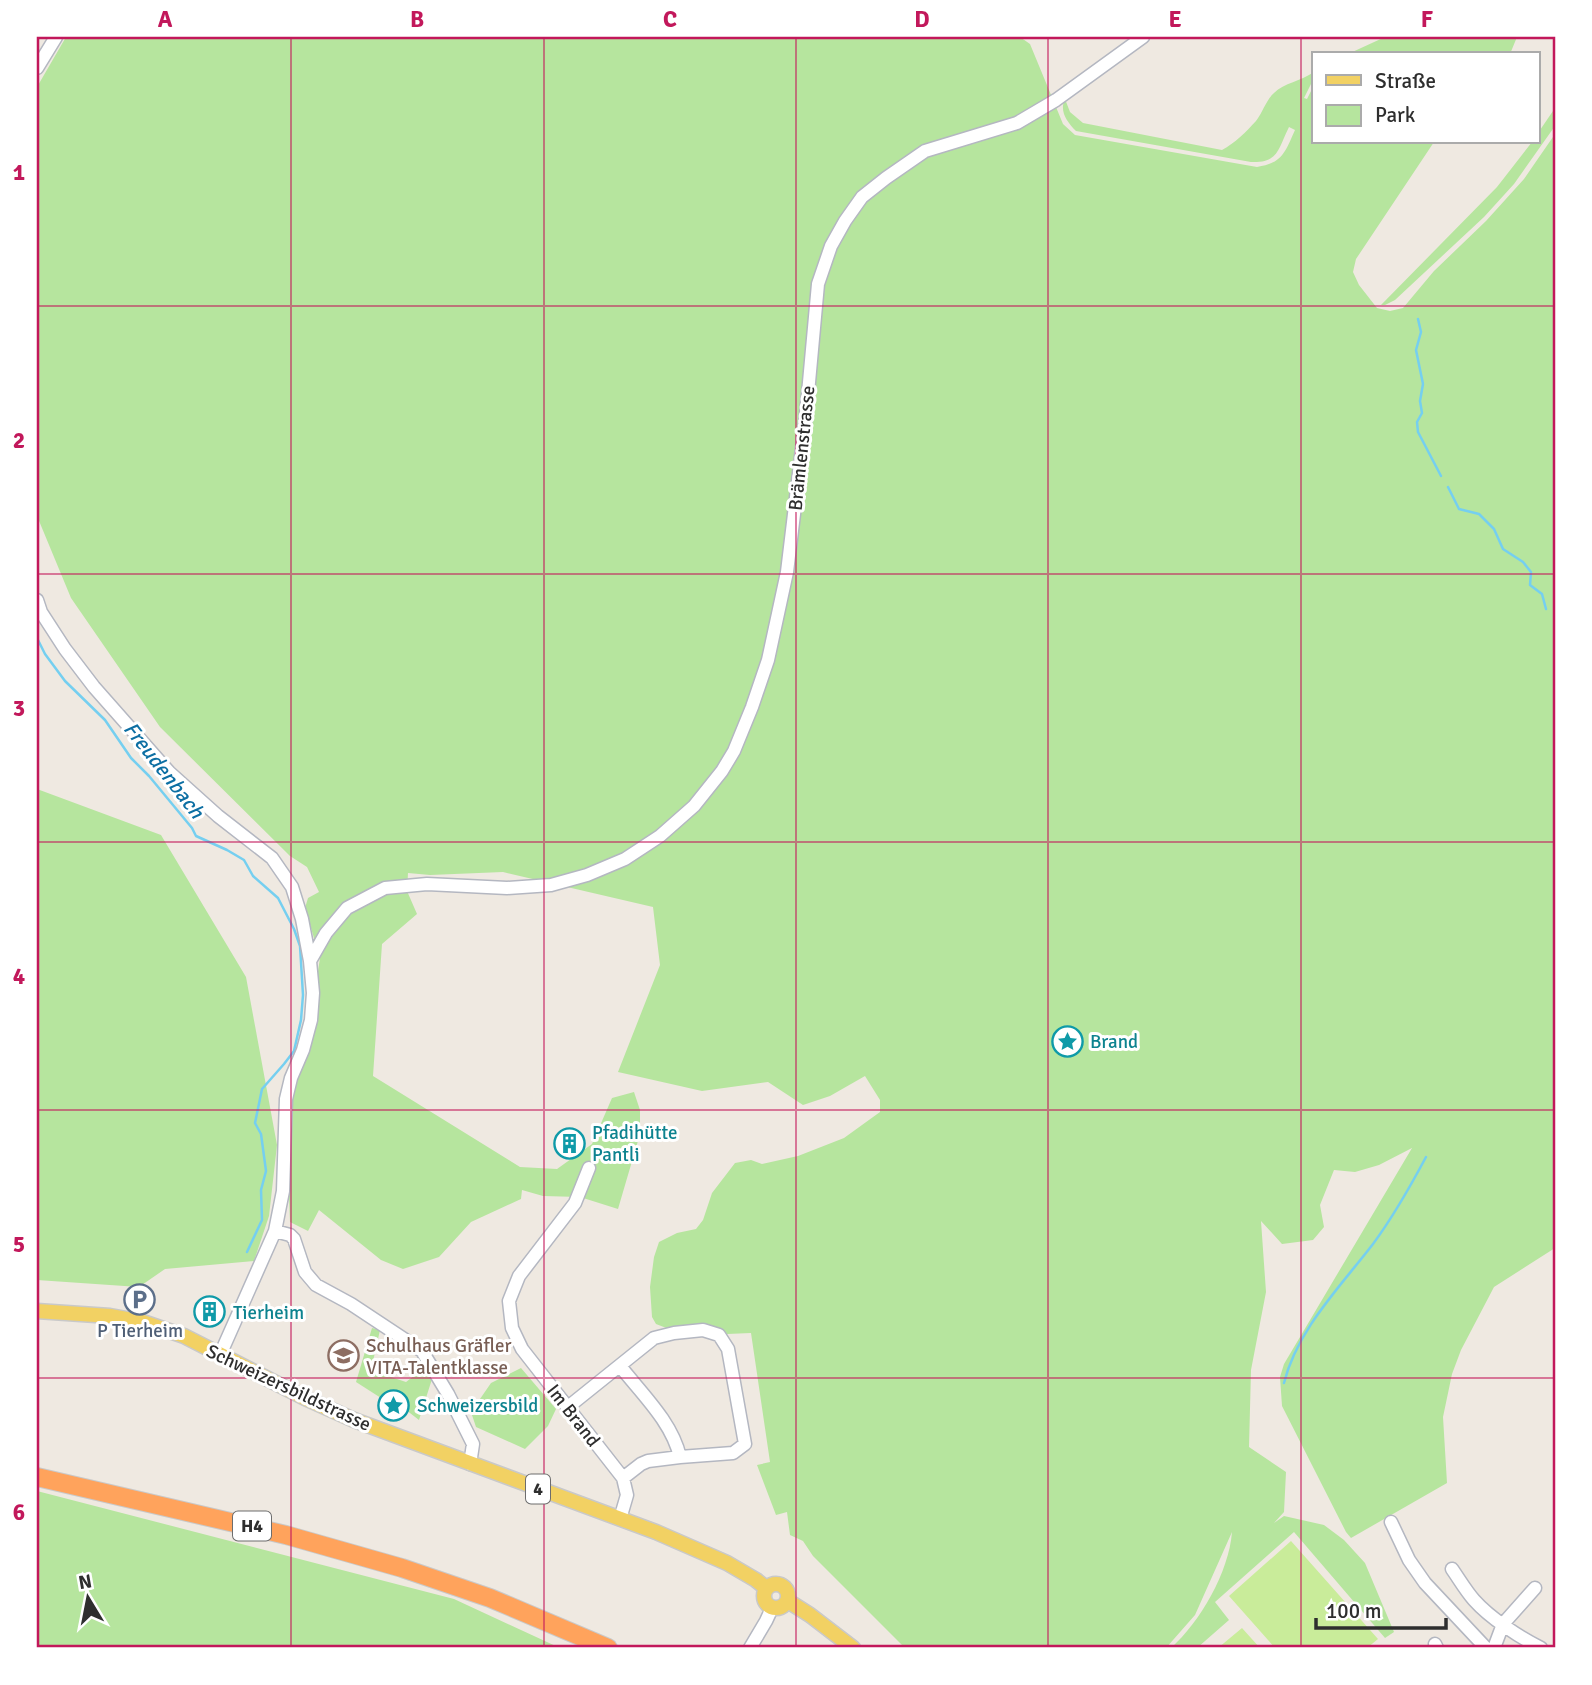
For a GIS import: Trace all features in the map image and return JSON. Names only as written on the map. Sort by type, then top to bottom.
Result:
[{"type":"highway","name":"H4","points":[[37,1477],[234,1522],[376,1560],[490,1598],[602,1646]]},
{"type":"main road","name":"Schweizersbildstrasse","points":[[37,1311],[110,1316],[143,1322],[184,1336],[317,1404],[677,1541],[727,1563],[766,1588]]},
{"type":"main road","name":"4","points":[[766,1588],[774,1584],[783,1586],[788,1591],[788,1601],[853,1648]]},
{"type":"main road","points":[[766,1588],[764,1599],[772,1608],[779,1608],[788,1601]]},
{"type":"street","points":[[37,68],[56,37]]},
{"type":"street","name":"Brämlenstrasse","points":[[310,961],[326,933],[347,908],[385,888],[427,884],[507,888],[551,885],[587,875],[625,859],[660,836],[694,806],[734,751],[768,660],[787,572],[818,284],[831,246],[845,221],[862,197],[925,151],[1017,122],[1056,100],[1143,37]]},
{"type":"street","points":[[37,600],[41,612],[65,649],[94,687],[169,772],[218,817],[272,858],[292,887],[302,919],[313,993],[311,1020],[286,1099],[283,1191],[275,1231],[220,1355]]},
{"type":"street","name":"Im Brand","points":[[589,1168],[575,1203],[519,1276],[509,1301],[512,1328],[522,1349],[623,1478]]},
{"type":"street","points":[[275,1231],[290,1235],[294,1239],[305,1272],[316,1285],[351,1304],[422,1351],[448,1394],[473,1444],[470,1464]]},
{"type":"street","points":[[568,1407],[654,1338],[704,1330],[719,1335],[728,1349],[744,1444],[733,1453],[680,1457],[641,1464],[623,1478],[626,1495],[620,1519]]},
{"type":"street","points":[[620,1366],[663,1421],[676,1442],[680,1457]]},
{"type":"street","points":[[1391,1522],[1409,1560],[1425,1583],[1486,1648]]},
{"type":"street","points":[[1452,1569],[1474,1600],[1526,1641],[1541,1648]]},
{"type":"street","points":[[1494,1648],[1503,1624],[1535,1588]]},
{"type":"street","points":[[750,1648],[772,1608]]},
{"type":"green space","points":[[66,37],[1020,37],[1030,44],[1063,124],[1075,135],[1257,167],[1278,159],[1295,130],[1289,127],[1280,148],[1272,157],[1251,162],[1076,131],[1065,116],[1063,103],[1065,99],[1070,112],[1083,123],[1222,150],[1256,121],[1274,93],[1312,73],[1312,82],[1304,98],[1307,99],[1312,89],[1312,144],[1433,144],[1356,259],[1353,272],[1359,285],[1377,308],[1390,311],[1403,308],[1434,271],[1486,221],[1524,179],[1555,134],[1555,1248],[1494,1287],[1461,1350],[1452,1374],[1443,1417],[1447,1483],[1351,1538],[1282,1406],[1280,1377],[1284,1364],[1412,1148],[1379,1165],[1355,1172],[1334,1170],[1320,1205],[1324,1227],[1313,1240],[1282,1244],[1261,1221],[1266,1292],[1251,1370],[1249,1447],[1286,1472],[1284,1512],[1274,1523],[1284,1516],[1324,1525],[1344,1540],[1365,1563],[1394,1632],[1385,1638],[1294,1532],[1215,1602],[1229,1620],[1197,1648],[1171,1648],[1192,1625],[1211,1595],[1225,1563],[1232,1532],[1195,1615],[1166,1648],[905,1648],[813,1556],[803,1541],[790,1535],[787,1512],[776,1515],[757,1465],[770,1462],[751,1333],[727,1334],[703,1326],[669,1329],[656,1324],[652,1317],[650,1287],[659,1242],[677,1233],[696,1229],[703,1220],[712,1193],[735,1163],[751,1160],[762,1164],[798,1156],[844,1138],[880,1112],[880,1100],[865,1076],[830,1096],[803,1105],[768,1082],[702,1091],[618,1072],[660,965],[653,907],[503,872],[430,875],[408,873],[407,891],[417,914],[382,944],[373,1076],[520,1167],[557,1169],[592,1144],[612,1098],[634,1092],[640,1110],[640,1134],[618,1209],[580,1197],[543,1196],[522,1190],[521,1199],[471,1222],[439,1257],[403,1269],[381,1260],[319,1210],[308,1231],[290,1222],[288,1171],[291,1098],[306,1050],[320,958],[305,908],[308,898],[319,892],[307,867],[290,856],[160,727],[71,598],[37,516],[37,87]]},
{"type":"green space","points":[[1385,37],[1517,37],[1511,52],[1352,52]]},
{"type":"green space","points":[[1555,108],[1555,126],[1514,184],[1484,217],[1395,300],[1381,305],[1497,187],[1530,144],[1540,144],[1540,130]]},
{"type":"green space","points":[[37,789],[161,835],[246,977],[277,1145],[269,1216],[254,1261],[165,1269],[139,1287],[37,1280]]},
{"type":"green space","points":[[372,1328],[380,1330],[372,1366],[385,1375],[406,1382],[423,1369],[432,1379],[419,1420],[397,1403],[381,1398],[356,1382]]},
{"type":"green space","points":[[521,1368],[556,1409],[548,1426],[525,1449],[476,1427],[471,1412],[491,1383]]},
{"type":"green space","points":[[37,1491],[454,1599],[560,1648],[37,1648]]},
{"type":"green space","points":[[1291,1541],[1378,1639],[1367,1648],[1275,1648],[1229,1596]]},
{"type":"green space","points":[[1242,1628],[1260,1648],[1218,1648]]},
{"type":"waterway","points":[[1418,319],[1421,332],[1416,350],[1423,384],[1418,432],[1441,476]]},
{"type":"waterway","points":[[1448,487],[1459,509],[1479,514],[1494,529],[1503,549],[1523,562],[1531,572],[1530,585],[1542,594],[1546,609]]},
{"type":"waterway","name":"Freudenbach","points":[[37,638],[65,681],[105,720],[131,758],[149,776],[196,836],[244,860],[253,876],[278,898],[300,946],[303,995],[294,1051],[262,1089],[255,1123],[261,1134],[266,1171],[261,1190],[262,1220],[247,1252]]},
{"type":"waterway","points":[[1284,1383],[1290,1364],[1309,1327],[1380,1234],[1426,1157]]},
{"type":"place","name":"Brand","points":[[1067,1041]]},
{"type":"place","name":"Pfadihütte Pantli","points":[[569,1143]]},
{"type":"place","name":"P Tierheim","points":[[140,1299]]},
{"type":"place","name":"Tierheim","points":[[210,1312]]},
{"type":"place","name":"Schulhaus Gräfler VITA-Talentklasse","points":[[343,1356]]},
{"type":"place","name":"Schweizersbild","points":[[394,1405]]}]
